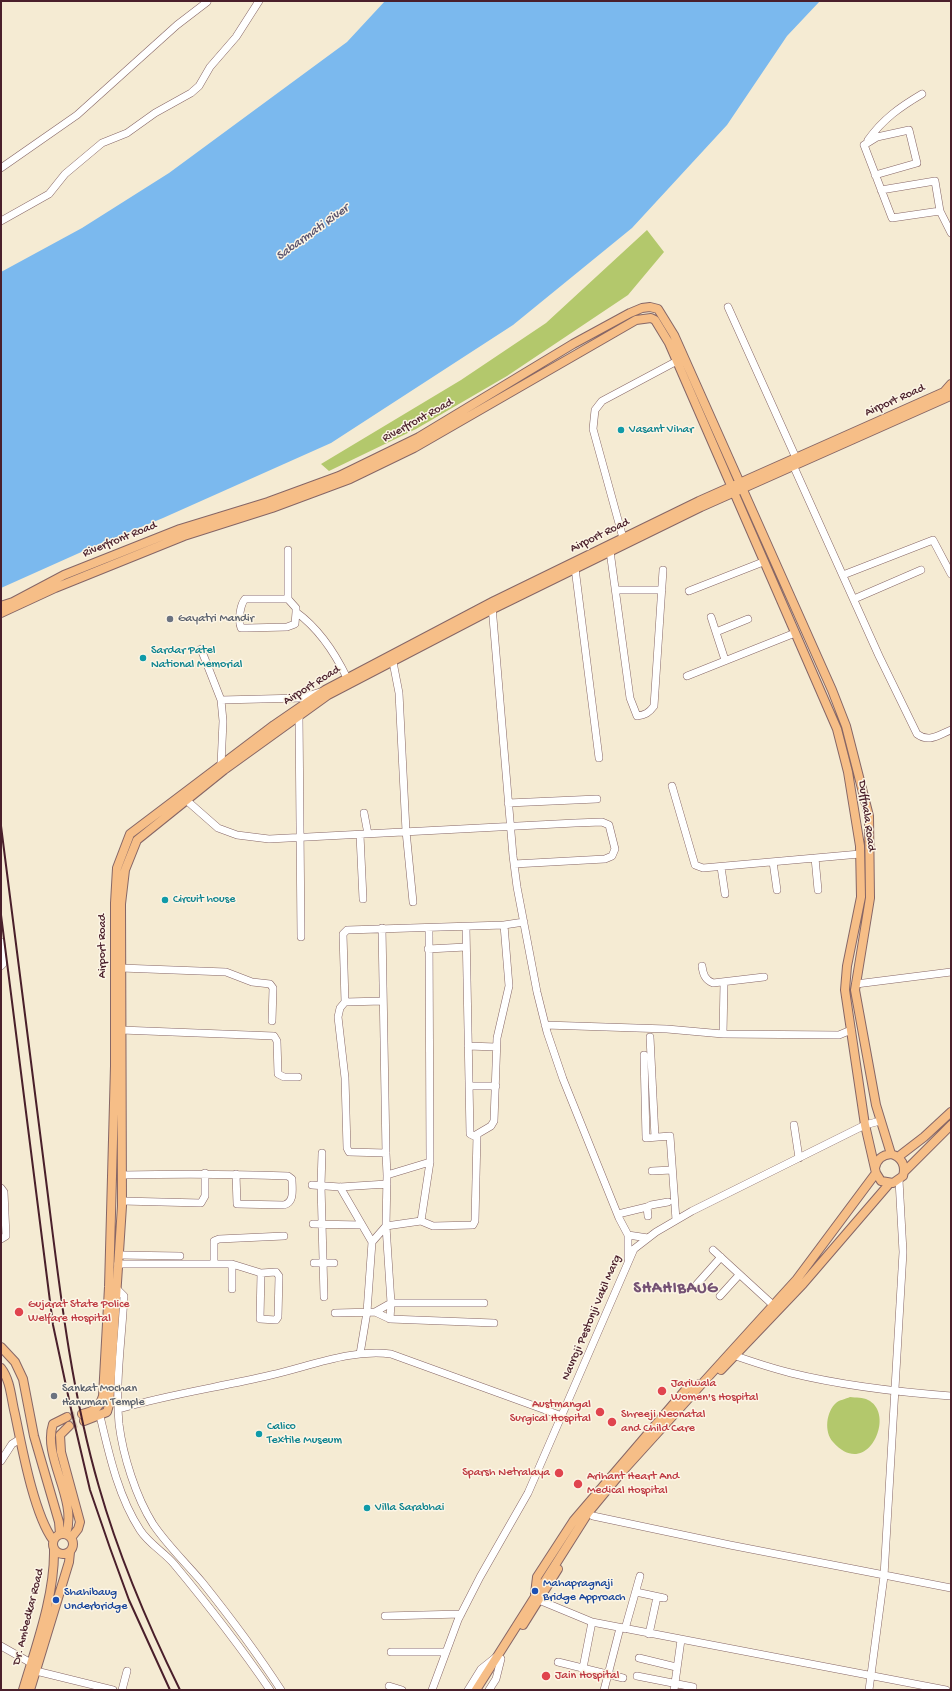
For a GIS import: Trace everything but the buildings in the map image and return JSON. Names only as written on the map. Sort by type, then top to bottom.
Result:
[{"type":"main road","name":"Riverfront Road","points":[[1,606],[13,602],[64,575],[180,529],[268,502],[339,476],[419,437],[573,344],[642,308],[650,307],[658,309],[666,320],[740,485]]},
{"type":"main road","name":"Riverfront Road","points":[[1,613],[55,588],[184,536],[272,508],[350,479],[414,448],[636,320],[651,318],[655,320],[677,361],[732,490]]},
{"type":"main road","name":"Airport Road","points":[[795,462],[944,392],[951,384]]},
{"type":"main road","name":"Airport Road","points":[[113,1288],[119,1255],[122,1204],[121,904],[125,870],[137,840],[186,799],[328,695],[393,662],[492,606],[610,551],[740,485],[941,400],[951,393]]},
{"type":"main road","points":[[740,485],[832,690],[846,726],[859,770],[869,816],[870,898],[855,990],[880,1121],[894,1156],[903,1163],[904,1172]]},
{"type":"main road","name":"Airport Road","points":[[111,1307],[113,1288],[115,903],[117,868],[130,834],[221,765],[325,690],[623,538],[732,490]]},
{"type":"main road","name":"Duffnala Road","points":[[732,490],[837,729],[848,772],[860,854],[861,896],[847,966],[845,990],[865,1125],[875,1171]]},
{"type":"main road","points":[[476,1690],[489,1674],[592,1516],[797,1279],[875,1171],[876,1164],[882,1157],[894,1156],[924,1138],[951,1112]]},
{"type":"main road","points":[[537,1599],[588,1513],[621,1473],[701,1384],[803,1284],[890,1184],[899,1180],[904,1172],[951,1125]]},
{"type":"main road","points":[[875,1171],[881,1181],[890,1184]]},
{"type":"main road","points":[[111,1307],[107,1412],[100,1416],[83,1417],[100,1406],[103,1396],[111,1307]]},
{"type":"main road","points":[[1,1347],[15,1362],[23,1379],[34,1436],[59,1522],[73,1547],[70,1552],[61,1555],[54,1549],[53,1540],[40,1513],[20,1439],[9,1383],[1,1368]]},
{"type":"main road","points":[[66,1536],[70,1515],[51,1438],[54,1424],[57,1421],[67,1417]]},
{"type":"main road","points":[[53,1540],[66,1536],[78,1529],[80,1522],[61,1452],[60,1435],[68,1426]]},
{"type":"main road","name":"Dr. Ambedkar Road","points":[[23,1690],[54,1569],[54,1549]]},
{"type":"main road","name":"Dr. Ambedkar Road","points":[[30,1690],[70,1562],[70,1552]]},
{"type":"main road","points":[[482,1690],[489,1674]]},
{"type":"street","points":[[1,221],[48,194],[65,174],[102,143],[127,134],[155,113],[191,93],[199,86],[210,67],[236,37],[259,1]]},
{"type":"street","points":[[1,168],[77,115],[177,25],[206,2]]},
{"type":"street","points":[[864,145],[880,123],[922,94]]},
{"type":"street","points":[[864,145],[877,137],[909,130],[917,163],[876,175]]},
{"type":"street","points":[[864,145],[892,218],[940,211]]},
{"type":"street","points":[[881,190],[935,181],[940,211],[951,233]]},
{"type":"street","points":[[728,307],[843,575],[879,656],[917,734],[924,739],[930,739],[951,730]]},
{"type":"street","points":[[623,538],[593,429],[595,410],[602,401],[677,361]]},
{"type":"street","points":[[843,575],[933,540],[951,574]]},
{"type":"street","points":[[288,550],[288,599],[296,608],[295,624],[292,626],[241,628],[241,610],[245,599],[288,599]]},
{"type":"street","points":[[610,551],[630,698],[637,716],[643,715],[650,711],[654,706],[663,570]]},
{"type":"street","points":[[689,591],[763,562]]},
{"type":"street","points":[[575,568],[599,758]]},
{"type":"street","points":[[854,599],[921,570]]},
{"type":"street","points":[[616,590],[662,590]]},
{"type":"street","points":[[492,606],[514,864],[537,992],[563,1079],[628,1236],[628,1262]]},
{"type":"street","points":[[296,612],[308,621],[337,659],[347,678]]},
{"type":"street","points":[[711,617],[725,660]]},
{"type":"street","points":[[716,632],[748,619]]},
{"type":"street","points":[[687,676],[795,633]]},
{"type":"street","points":[[201,649],[221,700],[223,721],[221,765]]},
{"type":"street","points":[[393,662],[399,693],[406,831],[413,902]]},
{"type":"street","points":[[221,700],[300,698],[325,690]]},
{"type":"street","points":[[300,715],[301,936]]},
{"type":"street","points":[[672,786],[695,864],[703,868],[860,854]]},
{"type":"street","points":[[186,799],[218,828],[237,835],[269,839],[602,822],[609,825],[615,849],[612,856],[605,859],[514,864]]},
{"type":"street","points":[[508,803],[596,799]]},
{"type":"street","points":[[364,813],[368,834]]},
{"type":"street","points":[[360,835],[363,899]]},
{"type":"street","points":[[815,858],[818,890]]},
{"type":"street","points":[[773,862],[778,890]]},
{"type":"street","points":[[722,867],[726,894]]},
{"type":"street","points":[[386,1153],[347,1151],[345,1078],[338,1017],[340,1008],[345,1002],[343,934],[347,930],[466,927],[504,925],[524,922]]},
{"type":"street","points":[[466,927],[470,1134],[474,1136],[493,1124],[496,1086],[496,1047],[509,986],[504,925]]},
{"type":"street","points":[[382,928],[387,1175],[386,1226],[391,1303],[390,1319]]},
{"type":"street","points":[[421,1221],[430,1162],[429,928]]},
{"type":"street","points":[[1,942],[3,964],[1,966]]},
{"type":"street","points":[[428,949],[466,947]]},
{"type":"street","points":[[702,966],[703,972],[708,981],[713,983],[724,983],[764,977]]},
{"type":"street","points":[[121,968],[226,972],[252,982],[270,984],[273,988],[272,1021]]},
{"type":"street","points":[[856,984],[951,972]]},
{"type":"street","points":[[723,1034],[724,983]]},
{"type":"street","points":[[345,1002],[383,1001]]},
{"type":"street","points":[[546,1024],[667,1029],[723,1034],[839,1035],[851,1030]]},
{"type":"street","points":[[121,1030],[274,1036],[277,1041],[278,1074],[284,1077],[298,1077]]},
{"type":"street","points":[[650,1037],[655,1137]]},
{"type":"street","points":[[468,1046],[496,1047]]},
{"type":"street","points":[[644,1055],[646,1138],[670,1136],[676,1220]]},
{"type":"street","points":[[469,1086],[496,1086]]},
{"type":"street","name":"Navroji Pestonji Vakil Marg","points":[[432,1690],[461,1614],[480,1576],[528,1493],[634,1249],[676,1220],[865,1125],[880,1121]]},
{"type":"street","points":[[794,1125],[799,1158]]},
{"type":"street","points":[[372,1242],[386,1226],[421,1221],[433,1226],[473,1225],[475,1221],[477,1135]]},
{"type":"street","points":[[322,1153],[321,1185],[324,1297]]},
{"type":"street","points":[[387,1175],[430,1162]]},
{"type":"street","points":[[652,1171],[672,1170]]},
{"type":"street","points":[[122,1174],[236,1174],[291,1177],[292,1200],[288,1204],[284,1205],[237,1204],[236,1174]]},
{"type":"street","points":[[122,1204],[201,1203],[205,1196],[205,1174]]},
{"type":"street","points":[[869,1690],[884,1576],[902,1252],[899,1180]]},
{"type":"street","points":[[312,1186],[321,1185],[340,1187],[387,1184]]},
{"type":"street","points":[[340,1187],[372,1242],[371,1312],[360,1354]]},
{"type":"street","points":[[1,1188],[4,1192],[6,1236],[1,1239]]},
{"type":"street","points":[[618,1214],[668,1202]]},
{"type":"street","points":[[122,1204],[174,1206]]},
{"type":"street","points":[[647,1207],[648,1216]]},
{"type":"street","points":[[313,1224],[362,1225]]},
{"type":"street","points":[[214,1264],[214,1241],[219,1239],[284,1236]]},
{"type":"street","points":[[628,1236],[648,1238]]},
{"type":"street","points":[[713,1250],[773,1305]]},
{"type":"street","points":[[119,1255],[180,1256]]},
{"type":"street","points":[[697,1284],[721,1257]]},
{"type":"street","points":[[314,1263],[334,1263]]},
{"type":"street","points":[[118,1264],[232,1264],[261,1273],[276,1272],[278,1273],[278,1317],[276,1320],[260,1319],[261,1273]]},
{"type":"street","points":[[232,1264],[232,1289]]},
{"type":"street","points":[[720,1296],[740,1275]]},
{"type":"street","points":[[113,1288],[124,1296],[118,1390],[124,1453],[143,1505],[161,1535],[203,1583],[263,1662],[281,1690]]},
{"type":"street","points":[[371,1312],[391,1303],[484,1303]]},
{"type":"street","points":[[335,1312],[371,1312],[390,1319],[494,1323]]},
{"type":"street","points":[[119,1408],[360,1354],[375,1352],[391,1354],[562,1416]]},
{"type":"street","points":[[732,1355],[791,1373],[894,1392],[951,1396]]},
{"type":"street","points":[[100,1416],[110,1455],[127,1506],[140,1531],[151,1543],[170,1559],[244,1652],[270,1690]]},
{"type":"street","points":[[1,1461],[12,1444],[20,1439]]},
{"type":"street","points":[[592,1516],[884,1576],[951,1588]]},
{"type":"street","points":[[151,1543],[161,1535]]},
{"type":"street","points":[[604,1690],[622,1628],[636,1592],[640,1576]]},
{"type":"street","points":[[636,1592],[661,1598],[649,1634]]},
{"type":"street","points":[[537,1599],[592,1622],[946,1690]]},
{"type":"street","points":[[385,1616],[461,1614]]},
{"type":"street","points":[[583,1668],[592,1622]]},
{"type":"street","points":[[674,1686],[680,1640]]},
{"type":"street","points":[[1,1646],[31,1663]]},
{"type":"street","points":[[391,1652],[446,1652]]},
{"type":"street","points":[[468,1690],[481,1669],[500,1656]]},
{"type":"street","points":[[489,1690],[496,1679],[500,1656]]},
{"type":"street","points":[[639,1658],[676,1667]]},
{"type":"street","points":[[558,1662],[623,1678]]},
{"type":"street","points":[[36,1671],[109,1690]]},
{"type":"street","points":[[122,1690],[127,1671]]},
{"type":"street","points":[[637,1676],[674,1686],[692,1687]]},
{"type":"street","points":[[389,1686],[402,1690]]},
{"type":"green space","points":[[647,230],[664,252],[628,295],[507,376],[416,429],[329,471],[321,464],[461,380],[546,323]]},
{"type":"green space","points":[[850,1397],[868,1400],[876,1407],[880,1418],[879,1430],[874,1441],[867,1450],[857,1454],[845,1452],[833,1442],[827,1428],[830,1411],[837,1402]]},
{"type":"water","name":"Sabarmati River","points":[[385,1],[820,1],[787,36],[727,125],[632,228],[513,325],[331,443],[1,588],[1,272],[82,228],[169,173],[347,42]]},
{"type":"tunnel","points":[[67,1417],[82,1414]]},
{"type":"tunnel","points":[[69,1426],[84,1421]]},
{"type":"railway","points":[[1,826],[66,1335],[80,1411],[99,1487],[125,1565],[146,1616],[180,1690]]},
{"type":"railway","points":[[1,915],[53,1325],[71,1409],[90,1490],[110,1548],[129,1600],[170,1690]]},
{"type":"place","name":"Vasant Vihar","points":[[621,430]]},
{"type":"place","name":"Gayatri Mandir","points":[[170,619]]},
{"type":"place","name":"Sardar Patel National Memorial","points":[[143,658]]},
{"type":"place","name":"Circuit house","points":[[165,900]]},
{"type":"place","name":"Gujarat State Police Welfare Hospital","points":[[19,1312]]},
{"type":"place","name":"Jariwala Women's Hospital","points":[[662,1391]]},
{"type":"place","name":"Sankat Mochan Hanuman Temple","points":[[54,1396]]},
{"type":"place","name":"Austmangal Surgical Hospital","points":[[600,1412]]},
{"type":"place","name":"Shreeji Neonatal and Child Care","points":[[612,1422]]},
{"type":"place","name":"Calico Textile Museum","points":[[259,1434]]},
{"type":"place","name":"Sparsh Netralaya","points":[[559,1473]]},
{"type":"place","name":"Arihant Heart And Medical Hospital","points":[[578,1484]]},
{"type":"place","name":"Villa Sarabhai","points":[[367,1508]]},
{"type":"place","name":"Mahapragnaji Bridge Approach","points":[[535,1591]]},
{"type":"place","name":"Shahibaug Underbridge","points":[[56,1600]]},
{"type":"place","name":"Jain Hospital","points":[[546,1676]]},
{"type":"district","name":"SHAHIBAUG","points":[[676,1290]]}]
